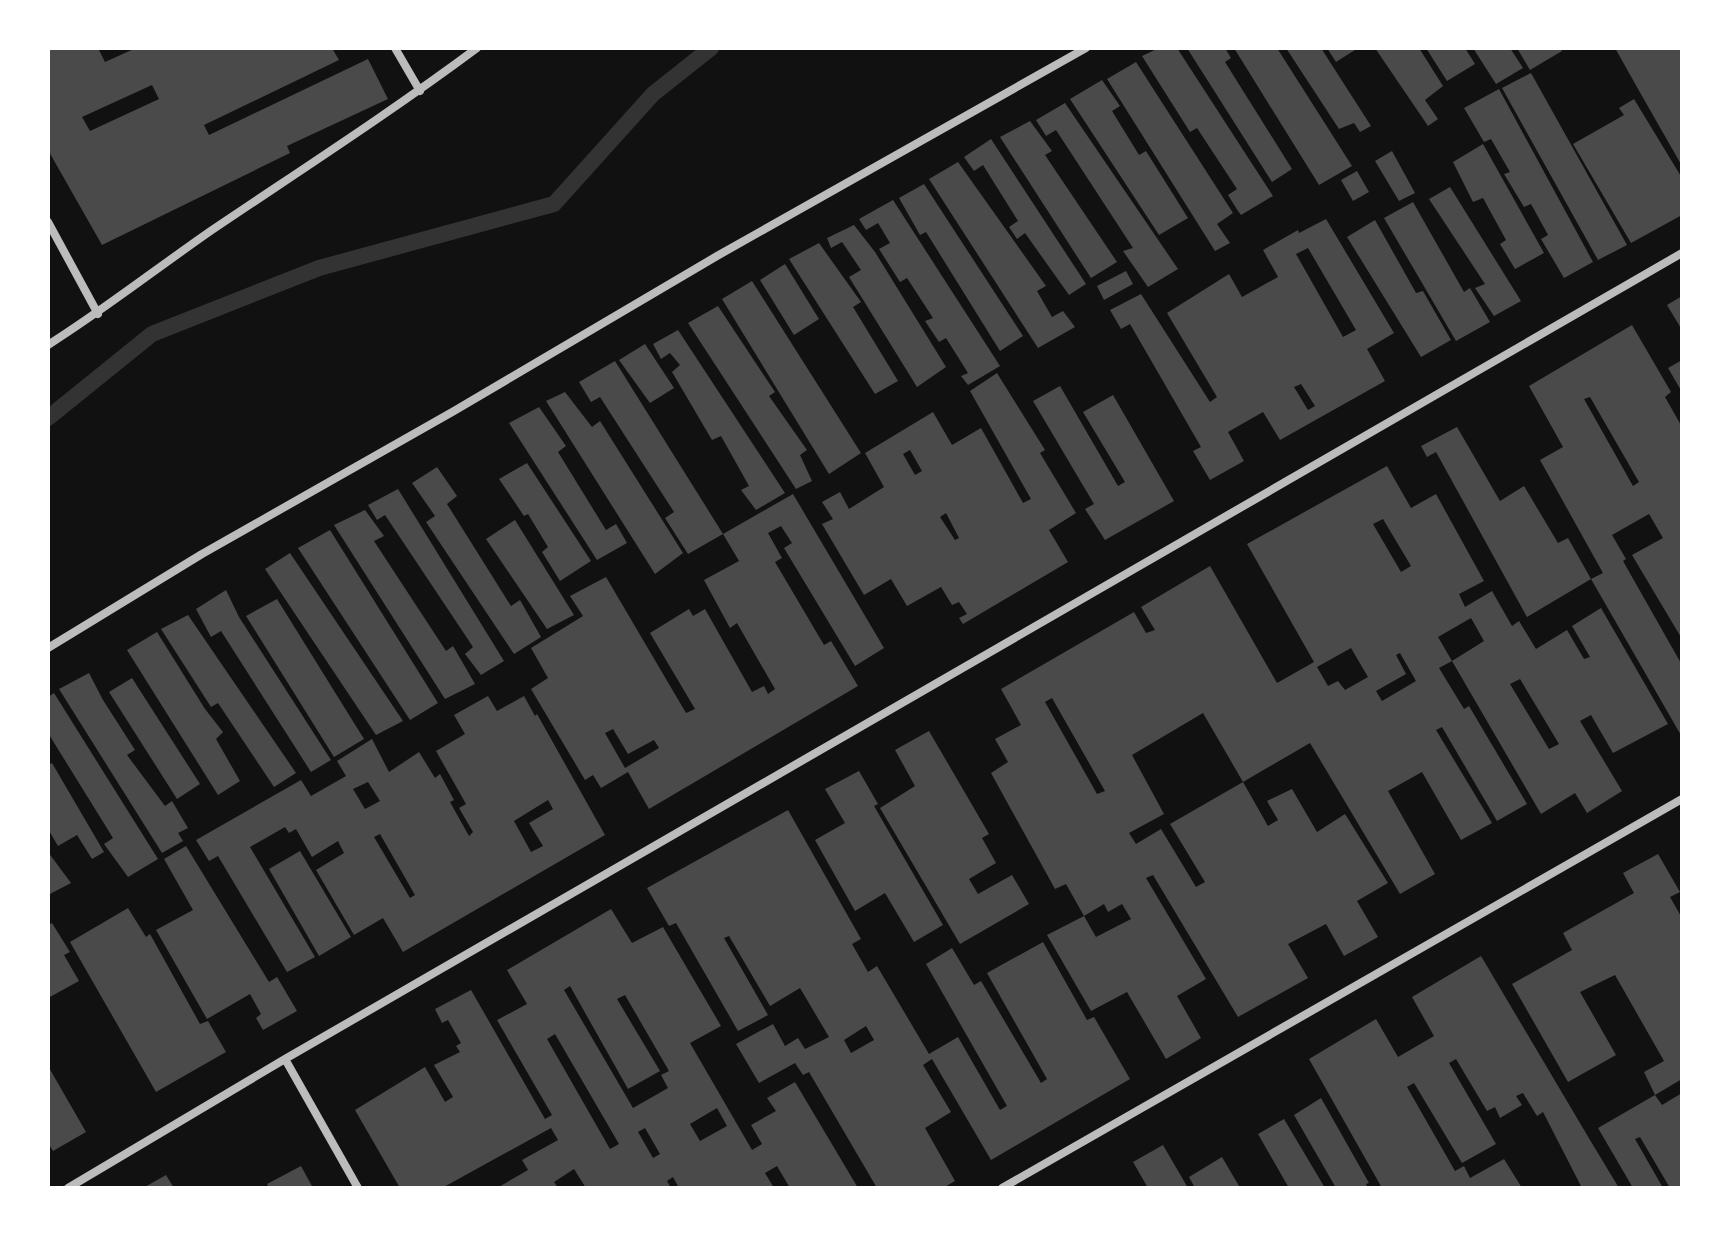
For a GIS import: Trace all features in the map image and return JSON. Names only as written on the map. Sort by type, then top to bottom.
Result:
[{"type":"street","points":[[395,48],[420,91]]},
{"type":"street","points":[[48,345],[98,314],[209,233],[420,91],[477,48]]},
{"type":"street","points":[[48,648],[202,554],[771,225],[1086,48]]},
{"type":"street","points":[[48,222],[98,314]]},
{"type":"street","points":[[68,1188],[285,1059],[1682,253]]},
{"type":"street","points":[[1002,1188],[1682,799]]},
{"type":"street","points":[[285,1059],[358,1188]]},
{"type":"building","points":[[48,48],[98,48],[105,62],[136,48],[332,48],[339,60],[204,125],[209,135],[368,59],[388,99],[287,146],[290,153],[102,245],[48,150]],"holes":[[[152,85],[159,99],[90,131],[82,117]]]},
{"type":"building","points":[[1159,48],[1177,48],[1273,196],[1241,215],[1228,195],[1237,189],[1197,128],[1190,132],[1142,56]]},
{"type":"building","points":[[1187,48],[1225,48],[1231,58],[1225,62],[1292,169],[1272,182]]},
{"type":"building","points":[[1234,48],[1277,48],[1352,166],[1319,185]]},
{"type":"building","points":[[1286,48],[1321,48],[1371,126],[1360,132],[1354,123],[1339,129]]},
{"type":"building","points":[[1327,48],[1358,48],[1336,62]]},
{"type":"building","points":[[1375,48],[1419,48],[1443,86],[1425,100],[1438,119],[1428,126]]},
{"type":"building","points":[[1426,48],[1465,48],[1475,64],[1447,81]]},
{"type":"building","points":[[1473,48],[1510,48],[1523,68],[1496,84]]},
{"type":"building","points":[[1517,48],[1560,48],[1562,51],[1530,70]]},
{"type":"building","points":[[1615,48],[1682,48],[1682,166],[1642,96]]},
{"type":"building","points":[[1136,62],[1233,213],[1217,224],[1230,243],[1215,251],[1107,79]]},
{"type":"building","points":[[1531,73],[1627,245],[1598,260],[1502,88]]},
{"type":"building","points":[[1102,80],[1120,106],[1112,111],[1139,155],[1146,151],[1188,218],[1159,235],[1070,99]]},
{"type":"building","points":[[1499,89],[1593,262],[1564,278],[1541,239],[1548,235],[1531,204],[1524,207],[1504,174],[1510,172],[1491,139],[1484,142],[1464,108]]},
{"type":"building","points":[[1634,99],[1682,178],[1682,215],[1631,243],[1573,144],[1624,115],[1619,108]]},
{"type":"building","points":[[1065,103],[1178,269],[1148,287],[1123,251],[1133,248],[1056,130],[1046,136],[1036,120]]},
{"type":"building","points":[[1030,121],[1052,151],[1045,155],[1117,262],[1091,278],[1000,137]]},
{"type":"building","points":[[991,139],[1086,284],[1069,295],[1025,233],[1017,239],[1009,227],[1018,221],[983,165],[974,171],[964,157]]},
{"type":"building","points":[[1483,144],[1544,253],[1515,269],[1500,244],[1506,240],[1483,198],[1473,202],[1453,162]]},
{"type":"building","points":[[1392,151],[1415,193],[1399,201],[1375,161]]},
{"type":"building","points":[[958,162],[1046,286],[1037,291],[1052,317],[1063,311],[1075,327],[1038,348],[929,179]]},
{"type":"building","points":[[1357,171],[1369,192],[1353,201],[1341,180]]},
{"type":"building","points":[[924,184],[1023,336],[1000,351],[926,232],[920,235],[899,198]]},
{"type":"building","points":[[1450,187],[1521,301],[1494,316],[1475,288],[1485,284],[1429,199]]},
{"type":"building","points":[[893,200],[1000,366],[968,385],[961,376],[968,373],[946,338],[939,342],[925,321],[933,318],[907,278],[900,282],[879,249],[890,243],[878,223],[866,230],[859,219]]},
{"type":"building","points":[[1413,202],[1464,292],[1470,288],[1490,322],[1456,341],[1384,218]]},
{"type":"building","points":[[1326,219],[1394,333],[1367,349],[1385,381],[1280,440],[1263,412],[1228,432],[1244,461],[1210,480],[1193,451],[1201,447],[1130,324],[1121,329],[1110,310],[1141,294],[1210,402],[1217,397],[1167,313],[1229,274],[1242,297],[1278,277],[1263,250],[1298,230],[1299,233]],"holes":[[[1308,248],[1356,330],[1343,337],[1296,254]],[[1301,384],[1315,406],[1308,410],[1294,387]]]},
{"type":"building","points":[[1375,220],[1416,293],[1423,291],[1451,340],[1421,357],[1347,237]]},
{"type":"building","points":[[854,225],[875,252],[946,367],[917,387],[849,277],[861,270],[842,242],[831,248],[827,238]]},
{"type":"building","points":[[819,243],[861,302],[853,307],[898,381],[875,394],[789,259]]},
{"type":"building","points":[[785,264],[819,319],[794,335],[760,280]]},
{"type":"building","points":[[1126,271],[1133,284],[1104,300],[1097,286]]},
{"type":"building","points":[[752,281],[861,453],[829,474],[722,299]]},
{"type":"building","points":[[1682,296],[1682,330],[1667,305]]},
{"type":"building","points":[[718,306],[775,392],[769,396],[807,450],[800,455],[812,481],[796,489],[688,323]]},
{"type":"building","points":[[1632,325],[1671,392],[1665,397],[1682,427],[1682,639],[1632,555],[1663,538],[1649,514],[1612,535],[1626,559],[1623,561],[1682,665],[1682,737],[1591,579],[1603,573],[1540,460],[1563,447],[1529,386]],"holes":[[[1590,397],[1639,482],[1633,486],[1584,399]]]},
{"type":"building","points":[[678,330],[785,493],[756,510],[741,490],[749,486],[721,436],[712,440],[672,372],[680,365],[670,353],[661,359],[653,344]]},
{"type":"building","points":[[645,344],[674,388],[650,403],[619,360]]},
{"type":"building","points":[[1682,360],[1682,392],[1668,368]]},
{"type":"building","points":[[615,361],[723,534],[688,554],[665,518],[674,512],[600,397],[591,402],[579,382]]},
{"type":"building","points":[[997,373],[1045,450],[1040,453],[1076,513],[1049,530],[1068,562],[963,624],[959,618],[967,614],[959,602],[952,605],[941,587],[907,606],[891,579],[864,595],[822,524],[833,519],[822,502],[840,492],[849,509],[884,487],[865,453],[933,412],[952,445],[981,428],[1023,503],[1031,499],[970,391]],"holes":[[[910,450],[922,471],[915,475],[903,454]],[[946,513],[959,538],[955,540],[940,517]]]},
{"type":"building","points":[[1060,386],[1118,486],[1125,482],[1083,412],[1113,395],[1174,501],[1105,540],[1085,509],[1094,504],[1033,401]]},
{"type":"building","points":[[565,392],[592,427],[600,421],[683,553],[655,574],[546,401]]},
{"type":"building","points":[[539,407],[566,446],[558,452],[606,530],[616,524],[627,543],[597,560],[509,423]]},
{"type":"building","points":[[1457,427],[1500,501],[1524,486],[1558,543],[1568,538],[1591,579],[1527,617],[1436,452],[1427,457],[1421,446]]},
{"type":"building","points":[[527,463],[591,561],[560,581],[542,552],[548,547],[528,514],[524,516],[499,479]]},
{"type":"building","points":[[1387,466],[1411,508],[1436,494],[1484,581],[1459,594],[1465,607],[1492,591],[1512,626],[1519,621],[1536,649],[1567,630],[1584,659],[1590,657],[1572,626],[1601,608],[1668,724],[1613,753],[1591,715],[1580,721],[1622,791],[1587,813],[1575,793],[1541,814],[1452,661],[1439,668],[1464,709],[1469,706],[1527,804],[1497,821],[1442,727],[1436,730],[1492,823],[1461,840],[1422,772],[1388,791],[1435,874],[1400,894],[1310,743],[1243,782],[1268,826],[1278,820],[1267,801],[1292,789],[1317,832],[1345,814],[1388,883],[1357,901],[1378,937],[1344,956],[1326,924],[1288,944],[1308,978],[1238,1017],[1153,875],[1146,878],[1206,979],[1177,996],[1201,1038],[1166,1059],[1127,992],[1091,1011],[1047,935],[1084,916],[1066,884],[1055,889],[991,773],[1008,762],[995,739],[1021,725],[1001,689],[1134,612],[1146,633],[1155,630],[1141,607],[1210,566],[1277,683],[1314,662],[1247,544]],"holes":[[[1383,519],[1411,566],[1401,572],[1373,524]],[[1471,618],[1484,641],[1452,661],[1438,637]],[[1351,648],[1368,677],[1345,690],[1338,681],[1328,686],[1317,667]],[[1400,653],[1416,681],[1382,701],[1376,691],[1406,674],[1396,655]],[[1520,679],[1559,744],[1549,749],[1510,684]],[[1052,698],[1105,791],[1097,794],[1045,702]],[[1203,713],[1243,782],[1170,824],[1205,882],[1196,887],[1161,829],[1136,844],[1129,833],[1164,814],[1132,755]],[[1104,904],[1108,912],[1122,904],[1131,919],[1096,937],[1084,916]]]},
{"type":"building","points":[[437,467],[457,496],[447,504],[511,606],[520,600],[541,637],[514,654],[426,522],[435,516],[412,483]]},
{"type":"building","points":[[398,489],[504,661],[481,675],[465,654],[473,647],[385,515],[377,520],[368,505]]},
{"type":"building","points":[[793,494],[884,648],[855,666],[784,548],[792,543],[781,526],[768,533],[782,558],[775,562],[824,645],[831,641],[858,686],[649,809],[628,772],[601,788],[593,775],[585,780],[531,689],[548,678],[531,648],[583,616],[570,596],[606,577],[686,713],[695,709],[650,633],[689,609],[693,616],[705,609],[752,692],[764,686],[768,694],[775,689],[737,623],[730,628],[704,580],[739,561],[723,534]],"holes":[[[613,729],[628,754],[654,740],[659,748],[625,768],[605,733]]]},
{"type":"building","points":[[365,510],[384,536],[374,541],[446,651],[453,646],[475,684],[445,699],[334,525]]},
{"type":"building","points":[[515,520],[574,615],[547,629],[486,539]]},
{"type":"building","points":[[330,530],[438,703],[410,720],[298,548]]},
{"type":"building","points":[[290,553],[403,721],[376,735],[265,569]]},
{"type":"building","points":[[226,590],[239,617],[331,760],[311,772],[221,631],[211,637],[196,609]]},
{"type":"building","points":[[277,599],[364,739],[334,757],[246,616]]},
{"type":"building","points":[[188,615],[296,773],[274,787],[218,703],[211,707],[161,629]]},
{"type":"building","points":[[157,632],[223,732],[216,739],[240,781],[218,795],[127,650]]},
{"type":"building","points":[[89,673],[135,750],[127,755],[165,806],[172,801],[188,828],[178,833],[183,841],[162,853],[59,689]]},
{"type":"building","points":[[132,678],[200,784],[177,799],[109,692]]},
{"type":"building","points":[[54,693],[158,859],[128,877],[104,844],[113,838],[48,733],[48,697]]},
{"type":"building","points":[[488,696],[497,711],[524,696],[605,835],[403,952],[383,918],[354,935],[316,870],[344,853],[338,841],[312,857],[296,829],[289,833],[285,827],[250,847],[315,957],[287,972],[218,856],[209,861],[196,840],[301,780],[311,796],[346,776],[337,761],[372,739],[389,772],[419,752],[435,778],[440,774],[454,800],[450,802],[469,836],[473,832],[459,808],[466,804],[436,751],[465,734],[454,715]],"holes":[[[368,782],[380,801],[365,809],[353,789]],[[548,800],[553,809],[529,823],[543,846],[531,852],[514,821]],[[380,834],[415,895],[410,898],[374,837]]]},
{"type":"building","points":[[929,731],[989,834],[982,838],[996,863],[969,879],[978,894],[1012,875],[1029,904],[960,944],[880,808],[915,786],[895,750]]},
{"type":"building","points":[[52,763],[104,852],[92,859],[77,835],[58,846],[48,829],[48,765]]},
{"type":"building","points":[[859,771],[878,804],[874,806],[943,925],[914,942],[885,893],[855,911],[815,840],[845,823],[825,789]]},
{"type":"building","points":[[788,810],[861,939],[852,944],[868,972],[877,966],[929,1054],[958,1037],[1000,1110],[1007,1106],[926,964],[952,948],[974,985],[981,981],[1041,1083],[1047,1079],[987,973],[1043,942],[1087,1020],[1094,1017],[1130,1079],[991,1160],[932,1059],[923,1065],[951,1112],[925,1128],[955,1181],[943,1188],[877,1188],[809,1072],[803,1075],[795,1063],[759,1083],[736,1044],[773,1024],[785,1046],[798,1038],[805,1049],[829,1037],[800,988],[770,1006],[729,936],[724,938],[768,1015],[738,1031],[676,923],[669,926],[647,888]],"holes":[[[866,1026],[874,1040],[851,1053],[844,1040]]]},
{"type":"building","points":[[186,846],[269,982],[277,977],[297,1011],[263,1030],[256,1018],[261,1014],[250,994],[207,1019],[156,930],[193,910],[164,859]]},
{"type":"building","points":[[300,851],[351,937],[319,956],[269,869]]},
{"type":"building","points":[[48,852],[71,883],[48,895]]},
{"type":"building","points":[[1658,854],[1680,892],[1670,897],[1682,918],[1682,1079],[1655,1095],[1644,1072],[1664,1061],[1615,975],[1580,992],[1616,1055],[1568,1082],[1512,984],[1572,950],[1563,933],[1634,893],[1623,873]]},
{"type":"building","points":[[128,908],[146,937],[150,934],[200,1024],[208,1021],[226,1052],[156,1092],[70,942]]},
{"type":"building","points":[[611,909],[632,943],[663,927],[721,1026],[690,1043],[752,1150],[762,1144],[751,1125],[776,1111],[767,1098],[795,1082],[858,1188],[790,1188],[777,1166],[765,1173],[774,1188],[679,1188],[673,1177],[667,1181],[671,1188],[586,1188],[574,1169],[554,1182],[558,1188],[497,1188],[528,1170],[522,1160],[558,1140],[551,1128],[442,1188],[400,1188],[355,1110],[425,1067],[445,1102],[453,1097],[434,1065],[460,1052],[456,1046],[461,1043],[448,1020],[442,1023],[435,1009],[471,990],[545,1119],[552,1115],[497,1020],[527,1004],[507,970]],"holes":[[[570,986],[628,1089],[660,1071],[617,999],[625,995],[669,1071],[661,1075],[668,1088],[633,1108],[564,990]],[[555,1034],[619,1144],[610,1149],[547,1039]],[[717,1108],[727,1126],[700,1141],[690,1124]],[[645,1128],[660,1154],[653,1158],[638,1132]]]},
{"type":"building","points":[[52,923],[70,952],[64,955],[79,981],[48,998],[48,925]]},
{"type":"building","points":[[1481,956],[1619,1188],[1582,1188],[1543,1112],[1537,1116],[1523,1093],[1516,1096],[1522,1105],[1500,1118],[1495,1107],[1487,1111],[1456,1059],[1449,1063],[1496,1144],[1462,1163],[1414,1083],[1407,1087],[1455,1171],[1464,1166],[1470,1178],[1504,1159],[1522,1188],[1382,1188],[1309,1059],[1376,1019],[1398,1057],[1434,1036],[1412,997]]},
{"type":"building","points":[[48,1066],[86,1132],[53,1151],[48,1143]]},
{"type":"building","points":[[1682,1093],[1682,1188],[1670,1188],[1640,1137],[1635,1139],[1663,1188],[1633,1188],[1598,1128],[1655,1095],[1662,1105]]},
{"type":"building","points":[[1321,1098],[1369,1183],[1366,1184],[1368,1188],[1336,1188],[1294,1115]]},
{"type":"building","points":[[1284,1119],[1325,1188],[1289,1188],[1258,1134]]},
{"type":"building","points":[[1163,1145],[1188,1188],[1148,1188],[1133,1162]]},
{"type":"building","points":[[1222,1157],[1239,1186],[1195,1188],[1189,1177]]},
{"type":"building","points":[[301,1166],[313,1188],[269,1188],[267,1184]]},
{"type":"building","points":[[166,1175],[174,1188],[143,1188]]},
{"type":"waterway","points":[[48,418],[152,334],[319,268],[554,204],[653,94],[711,48]]}]
